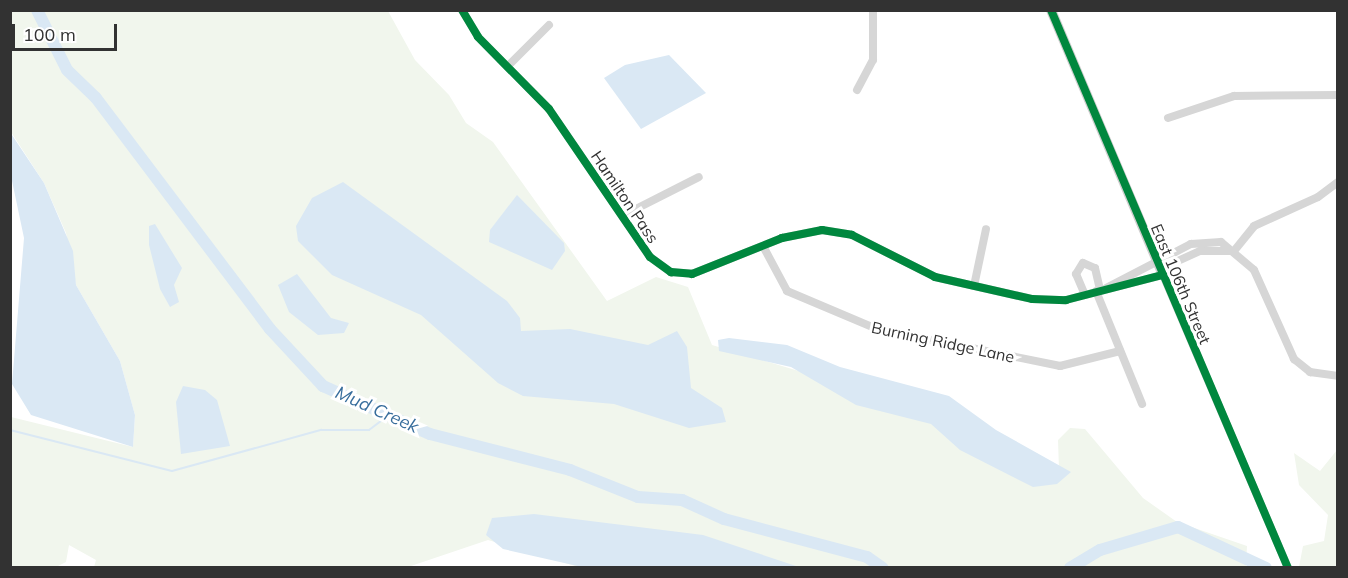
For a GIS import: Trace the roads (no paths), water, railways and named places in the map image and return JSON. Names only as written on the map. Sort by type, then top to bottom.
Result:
[{"type":"street","name":"Hamilton Pass","points":[[462,10],[478,37],[549,109],[650,257],[681,275],[808,231],[836,232],[935,277],[1044,301],[1085,295],[1160,268]]},
{"type":"street","points":[[856,90],[873,60],[873,10]]},
{"type":"street","name":"East 106th Street","points":[[1051,10],[1286,564]]},
{"type":"street","points":[[507,66],[549,25]]},
{"type":"street","points":[[1168,118],[1226,97],[1338,95]]},
{"type":"street","points":[[622,216],[699,177]]},
{"type":"street","points":[[1234,251],[1254,226],[1318,197],[1338,182]]},
{"type":"street","points":[[974,286],[986,229]]},
{"type":"street","points":[[1160,268],[1205,241],[1234,251],[1254,270],[1294,359],[1310,372],[1338,376]]},
{"type":"street","name":"Burning Ridge Lane","points":[[763,246],[787,291],[877,329],[1060,366],[1120,351]]},
{"type":"street","points":[[1085,295],[1076,270],[1085,262],[1095,268],[1120,351],[1142,404]]},
{"type":"street","name":"Hamilton Pass","points":[[1101,290],[1120,290],[1160,268]]},
{"type":"waterway","name":"Mud Creek","points":[[37,10],[67,70],[96,98],[270,329],[323,386],[430,434],[570,470],[638,497],[682,500],[724,519],[867,557],[883,568]]},
{"type":"waterway","points":[[10,430],[172,471],[321,430],[369,430],[386,417]]},
{"type":"waterway","name":"Mud Creek","points":[[1070,568],[1100,550],[1178,527],[1266,568]]}]
